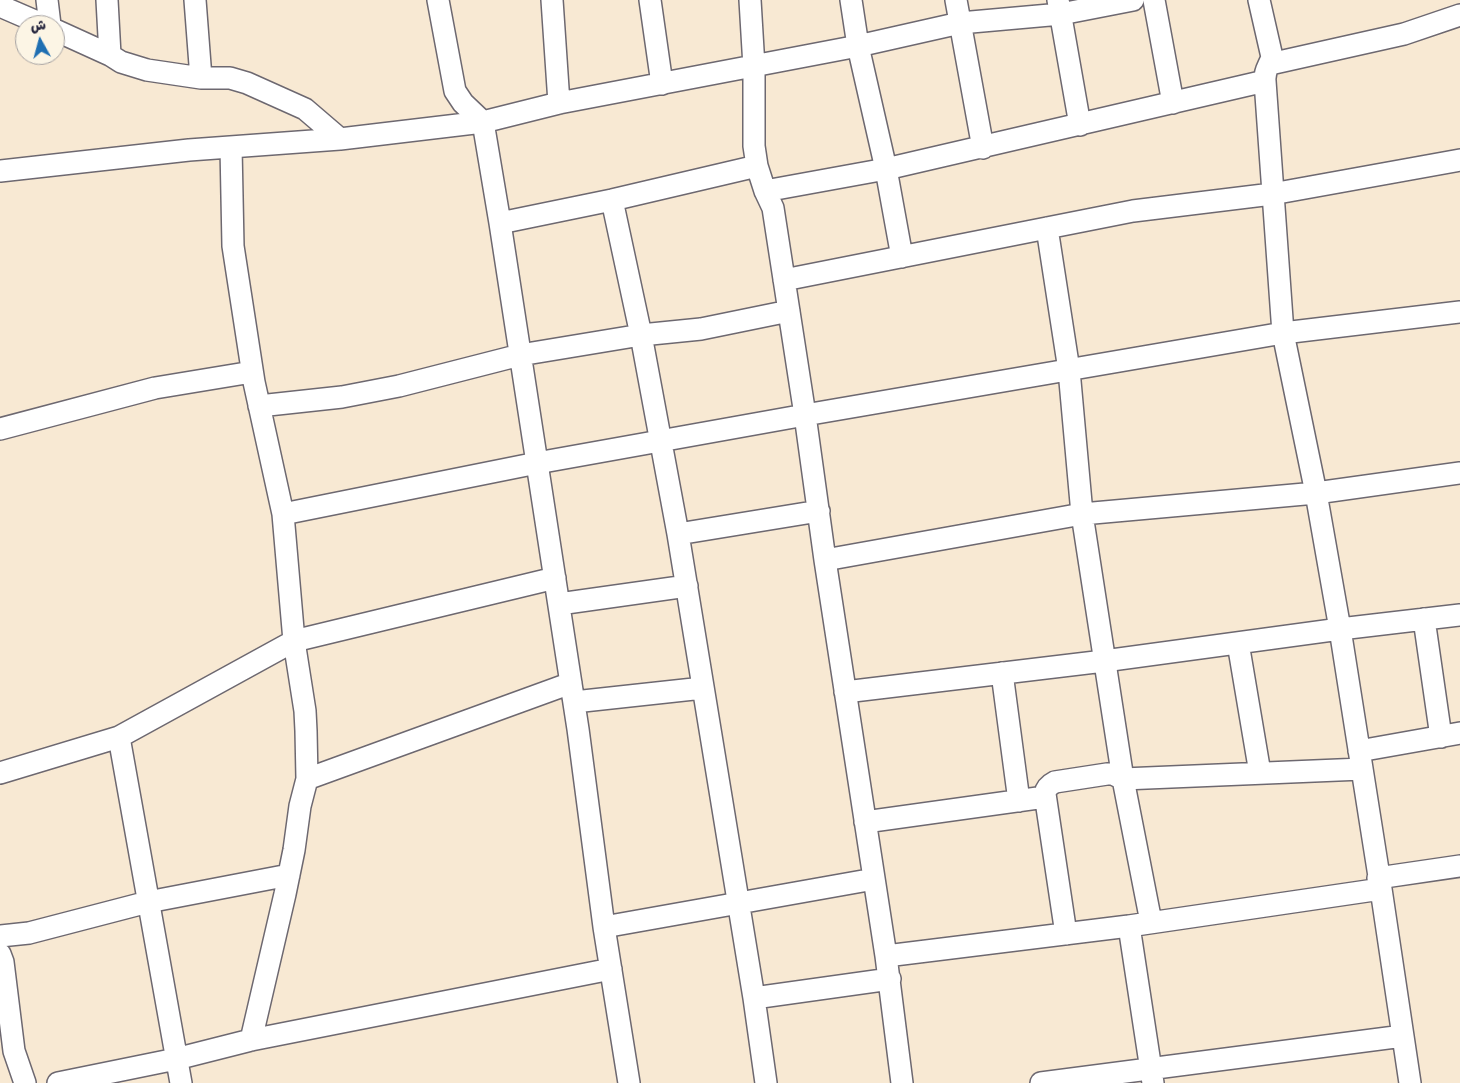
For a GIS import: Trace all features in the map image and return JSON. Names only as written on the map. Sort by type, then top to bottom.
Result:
[{"type":"street","points":[[47,0],[49,15]]},
{"type":"street","points":[[107,0],[110,55]]},
{"type":"street","points":[[195,0],[201,78]]},
{"type":"street","points":[[438,0],[455,90],[463,103],[483,122],[573,692],[604,926],[629,1083]]},
{"type":"street","points":[[552,0],[559,103]]},
{"type":"street","points":[[650,0],[662,84]]},
{"type":"street","points":[[750,0],[754,67],[754,146],[757,166],[773,208],[890,979],[902,1083]]},
{"type":"street","points":[[851,0],[858,46],[886,169],[902,257]]},
{"type":"street","points":[[956,0],[983,148]]},
{"type":"street","points":[[0,171],[189,150],[340,139],[483,122],[559,103],[754,67],[960,23],[1060,7],[1133,0]]},
{"type":"street","points":[[1154,0],[1173,103]]},
{"type":"street","points":[[1259,0],[1272,57],[1267,73],[1272,194],[1283,333],[1316,493],[1340,629],[1410,1083]]},
{"type":"street","points":[[0,6],[21,15]]},
{"type":"street","points":[[1060,7],[1080,125]]},
{"type":"street","points":[[765,191],[886,169],[1173,103],[1267,73],[1404,34],[1460,15]]},
{"type":"street","points":[[65,35],[121,62],[146,70],[201,78],[230,78],[262,90],[305,109],[340,139]]},
{"type":"street","points":[[231,147],[234,246],[252,372],[283,514],[294,641],[305,711],[306,731],[307,779],[300,806],[289,875],[251,1040]]},
{"type":"street","points":[[784,280],[1133,211],[1272,194],[1460,160]]},
{"type":"street","points":[[500,223],[612,200],[757,166]]},
{"type":"street","points":[[612,200],[641,335],[678,534],[754,998],[766,1083]]},
{"type":"street","points":[[1047,228],[1069,370],[1082,514],[1104,661],[1123,779],[1151,922]]},
{"type":"street","points":[[259,406],[342,397],[399,386],[520,355],[641,335],[701,329],[789,311]]},
{"type":"street","points":[[283,514],[537,463],[805,415],[1283,333],[1460,312]]},
{"type":"street","points":[[0,429],[155,388],[252,372]]},
{"type":"street","points":[[825,560],[1082,514],[1316,493],[1460,473]]},
{"type":"street","points":[[678,534],[818,511]]},
{"type":"street","points":[[0,773],[119,737],[294,641],[555,578]]},
{"type":"street","points":[[559,604],[687,586]]},
{"type":"street","points":[[845,692],[1460,615]]},
{"type":"street","points":[[1066,934],[1045,794],[1046,789],[1055,782],[1107,774],[1113,774],[1123,779],[1260,773],[1360,760],[1451,735],[1424,620]]},
{"type":"street","points":[[1238,643],[1260,773]]},
{"type":"street","points":[[1002,673],[1019,801]]},
{"type":"street","points":[[307,779],[573,692],[703,688]]},
{"type":"street","points":[[119,737],[181,1083]]},
{"type":"street","points":[[865,822],[1046,798]]},
{"type":"street","points":[[886,956],[1129,926],[1380,883],[1460,866]]},
{"type":"street","points":[[0,936],[30,933],[148,902],[289,875]]},
{"type":"street","points":[[604,926],[874,879]]},
{"type":"street","points":[[1129,926],[1152,1076]]},
{"type":"street","points":[[0,954],[3,962],[7,1046],[25,1083]]},
{"type":"street","points":[[58,1083],[176,1059],[251,1040],[611,969]]},
{"type":"street","points":[[754,998],[890,979]]},
{"type":"street","points":[[1041,1083],[1152,1076],[1402,1036]]}]
